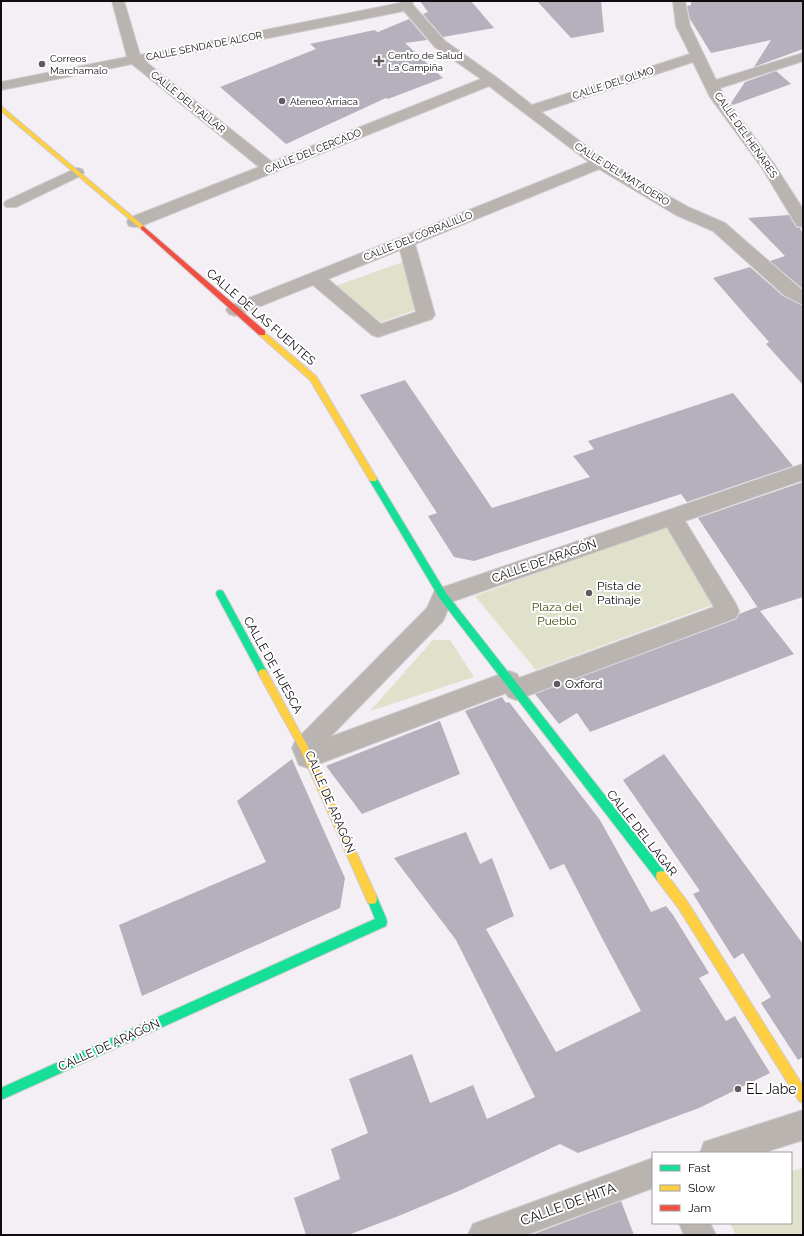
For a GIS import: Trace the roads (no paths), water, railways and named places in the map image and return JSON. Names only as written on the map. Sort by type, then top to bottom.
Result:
[{"type":"street","points":[[118,1],[134,59]]},
{"type":"street","name":"CALLE DEL HENARES","points":[[679,1],[684,26],[717,96],[769,167],[803,222]]},
{"type":"street","name":"CALLE SENDA DE ALCOR","points":[[1,86],[406,3]]},
{"type":"street","name":"CALLE DEL MATADERO","points":[[406,3],[440,44],[491,80],[600,163],[682,211],[719,227],[799,294],[803,313]]},
{"type":"street","name":"CALLE DEL OLMO","points":[[530,111],[697,56]]},
{"type":"street","points":[[712,86],[803,57]]},
{"type":"street","name":"CALLE DEL TALLAR","points":[[134,59],[270,168]]},
{"type":"street","name":"CALLE DEL CERCADO","points":[[135,222],[491,80]]},
{"type":"street","name":"CALLE DE LAS FUENTES","points":[[1,108],[135,222],[313,378],[443,596]]},
{"type":"street","name":"CALLE DEL CORRALILLO","points":[[235,310],[600,163]]},
{"type":"street","points":[[315,278],[378,331],[426,315],[406,241]]},
{"type":"street","name":"CALLE DE ARAGÓN","points":[[1,1094],[382,922],[306,753],[435,614],[443,596],[803,472]]},
{"type":"street","points":[[306,753],[512,686],[728,611],[672,517]]},
{"type":"street","name":"CALLE DE HUESCA","points":[[220,594],[306,753]]},
{"type":"street","name":"CALLE DEL LAGAR","points":[[443,596],[682,905],[803,1097]]},
{"type":"street","points":[[718,1152],[803,1125]]},
{"type":"street","name":"CALLE DE HITA","points":[[484,1235],[652,1173]]},
{"type":"street","points":[[694,1224],[700,1235]]},
{"type":"lane","points":[[11,204],[77,172]]},
{"type":"place","name":"Centro de Salud La Campiña","points":[[379,61]]},
{"type":"place","name":"Correos Marchamalo","points":[[42,64]]},
{"type":"place","name":"Ateneo Arriaca","points":[[282,101]]},
{"type":"place","name":"Pista de Patinaje","points":[[589,593]]},
{"type":"place","name":"Oxford","points":[[557,684]]},
{"type":"place","name":"EL Jabe","points":[[738,1089]]},
{"type":"park label","name":"Plaza del Pueblo","points":[[557,614]]}]
